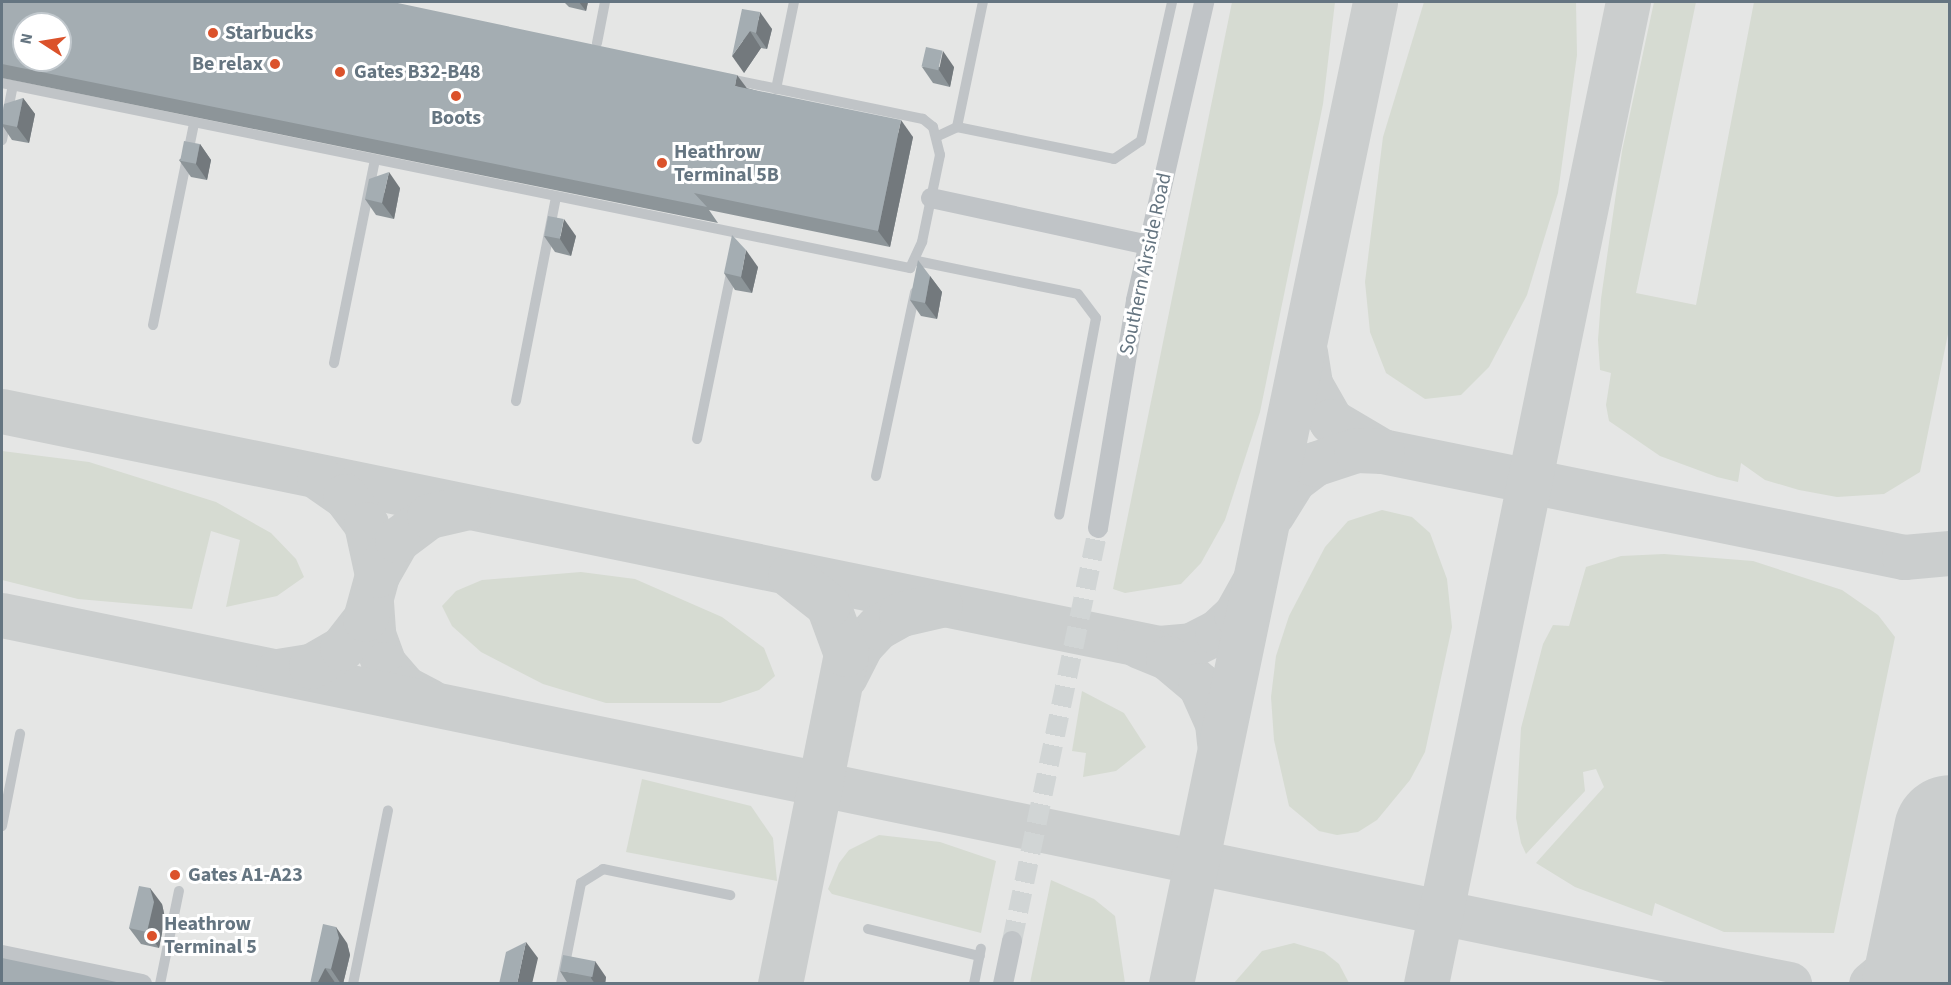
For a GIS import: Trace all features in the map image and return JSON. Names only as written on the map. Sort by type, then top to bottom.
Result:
[{"type":"street","name":"Southern Airside Road","points":[[1098,528],[1149,245],[1204,2]]},
{"type":"street","points":[[932,198],[1149,245]]},
{"type":"street","points":[[1003,984],[1012,941]]},
{"type":"street","points":[[2,955],[142,984]]},
{"type":"lane","points":[[597,43],[605,2]]},
{"type":"lane","points":[[776,89],[794,2]]},
{"type":"lane","points":[[957,127],[983,2]]},
{"type":"lane","points":[[938,136],[957,127],[1114,159],[1141,141],[1172,2]]},
{"type":"lane","points":[[579,49],[602,54]]},
{"type":"lane","points":[[718,77],[923,119],[938,136],[932,198],[913,264],[916,286],[876,476]]},
{"type":"lane","points":[[2,140],[7,84],[556,198],[736,247],[913,264],[1078,294],[1096,318],[1059,514]]},
{"type":"lane","points":[[153,325],[194,123]]},
{"type":"lane","points":[[334,363],[375,160]]},
{"type":"lane","points":[[516,401],[556,198]]},
{"type":"lane","points":[[697,439],[736,247]]},
{"type":"lane","points":[[2,826],[20,734]]},
{"type":"lane","points":[[353,984],[388,811]]},
{"type":"lane","points":[[561,984],[581,883],[603,869],[730,896]]},
{"type":"lane","points":[[160,984],[179,891]]},
{"type":"lane","points":[[868,929],[980,952],[974,984]]},
{"type":"shaded area","points":[[2,2],[1949,2],[1949,983],[2,984]]},
{"type":"shaded area","points":[[1232,2],[1335,2],[1323,104],[1260,412],[1225,520],[1201,563],[1181,584],[1125,593],[1113,589]]},
{"type":"shaded area","points":[[1424,2],[1576,2],[1577,55],[1558,193],[1527,295],[1489,367],[1461,395],[1425,399],[1386,373],[1370,332],[1365,282],[1383,137]]},
{"type":"shaded area","points":[[1654,2],[1696,2],[1636,293],[1696,305],[1754,2],[1949,2],[1949,329],[1920,472],[1884,494],[1837,497],[1799,490],[1765,480],[1741,463],[1738,482],[1717,477],[1660,456],[1609,421],[1606,405],[1611,373],[1600,370],[1598,340],[1601,299],[1622,151]]},
{"type":"shaded area","points":[[2,451],[89,462],[216,502],[271,533],[296,559],[304,577],[277,596],[226,607],[240,540],[211,531],[192,609],[78,599],[2,580]]},
{"type":"shaded area","points":[[1382,510],[1412,517],[1430,533],[1447,579],[1452,627],[1425,752],[1410,780],[1377,820],[1358,832],[1337,835],[1319,831],[1289,806],[1274,740],[1271,697],[1276,656],[1289,616],[1325,547],[1348,521]]},
{"type":"shaded area","points":[[1664,554],[1753,561],[1842,590],[1878,615],[1895,637],[1834,933],[1724,932],[1655,903],[1652,916],[1575,887],[1536,863],[1604,787],[1596,769],[1583,772],[1585,791],[1526,854],[1521,843],[1516,818],[1521,728],[1543,644],[1553,625],[1569,626],[1586,567],[1621,556]]},
{"type":"shaded area","points":[[581,572],[635,579],[722,617],[764,648],[775,676],[759,690],[720,703],[606,703],[543,684],[481,652],[452,626],[442,606],[456,591],[482,580]]},
{"type":"shaded area","points":[[1082,691],[1124,713],[1146,747],[1116,771],[1083,777],[1086,753],[1072,751]]},
{"type":"shaded area","points":[[642,779],[751,806],[773,838],[777,881],[626,852]]},
{"type":"shaded area","points":[[879,835],[940,842],[996,861],[981,933],[832,894],[828,889],[839,863],[849,850]]},
{"type":"shaded area","points":[[1051,880],[1094,899],[1115,916],[1125,983],[1030,983]]},
{"type":"shaded area","points":[[1294,943],[1324,952],[1339,964],[1349,983],[1234,983],[1262,951]]},
{"type":"building","name":"Heathrow Terminal 5B","points":[[2,2],[393,2],[737,75],[735,86],[901,120],[878,231],[694,193],[707,207],[41,72],[72,72],[72,12],[12,12],[12,66],[2,64]]},
{"type":"building","points":[[742,9],[760,12],[756,33],[750,31],[732,56]]},
{"type":"building","points":[[926,47],[943,51],[938,70],[922,66]]},
{"type":"building","points":[[23,98],[17,127],[2,124],[4,104]]},
{"type":"building","points":[[184,141],[200,144],[196,164],[180,161]]},
{"type":"building","points":[[389,172],[382,203],[365,199],[369,179]]},
{"type":"building","points":[[548,216],[564,219],[560,239],[544,236]]},
{"type":"building","points":[[732,235],[746,250],[741,277],[724,273]]},
{"type":"building","points":[[918,260],[930,276],[925,303],[910,300]]},
{"type":"building","points":[[139,886],[150,888],[154,902],[147,932],[129,928]]},
{"type":"building","points":[[323,924],[336,927],[339,938],[331,969],[325,968],[317,984],[310,984]]},
{"type":"building","points":[[526,942],[517,984],[499,984],[506,952]]},
{"type":"building","points":[[563,955],[595,961],[592,977],[560,971]]},
{"type":"building","points":[[2,958],[126,984],[2,984]]},
{"type":"taxiway","points":[[1171,984],[1375,2]]},
{"type":"taxiway","points":[[1426,984],[1628,2]]},
{"type":"taxiway","points":[[1305,352],[1310,384],[1331,421],[1382,451],[1904,557],[1950,553]]},
{"type":"taxiway","points":[[2,411],[1159,648],[1191,645],[1217,632],[1236,614],[1254,582]]},
{"type":"taxiway","points":[[1272,514],[1293,480],[1314,464],[1356,450],[1382,451]]},
{"type":"taxiway","points":[[319,478],[345,496],[366,524],[377,575]]},
{"type":"taxiway","points":[[278,671],[311,666],[342,648],[365,619],[377,575],[397,540],[429,516],[468,507]]},
{"type":"taxiway","points":[[780,984],[846,654],[828,605],[790,575]]},
{"type":"taxiway","points":[[371,602],[373,634],[384,664],[405,688],[429,701]]},
{"type":"taxiway","points":[[845,676],[860,646],[878,627],[901,614],[940,605]]},
{"type":"taxiway","points":[[2,615],[1789,984]]},
{"type":"taxiway","points":[[1139,646],[1168,658],[1200,685],[1217,723],[1219,743]]},
{"type":"taxiway","points":[[1871,984],[1918,944],[1933,913]]},
{"type":"runway","points":[[1918,984],[1950,831]]},
{"type":"tunnel","points":[[1012,941],[1098,528]]},
{"type":"place","name":"Starbucks","points":[[213,33]]},
{"type":"place","name":"Be relax","points":[[275,64]]},
{"type":"place","name":"Gates B32-B48","points":[[340,72]]},
{"type":"place","name":"Boots","points":[[456,96]]},
{"type":"place","name":"Heathrow Terminal 5B","points":[[662,163]]},
{"type":"place","name":"Gates A1-A23","points":[[175,875]]},
{"type":"place","name":"Heathrow Terminal 5","points":[[152,936]]}]
